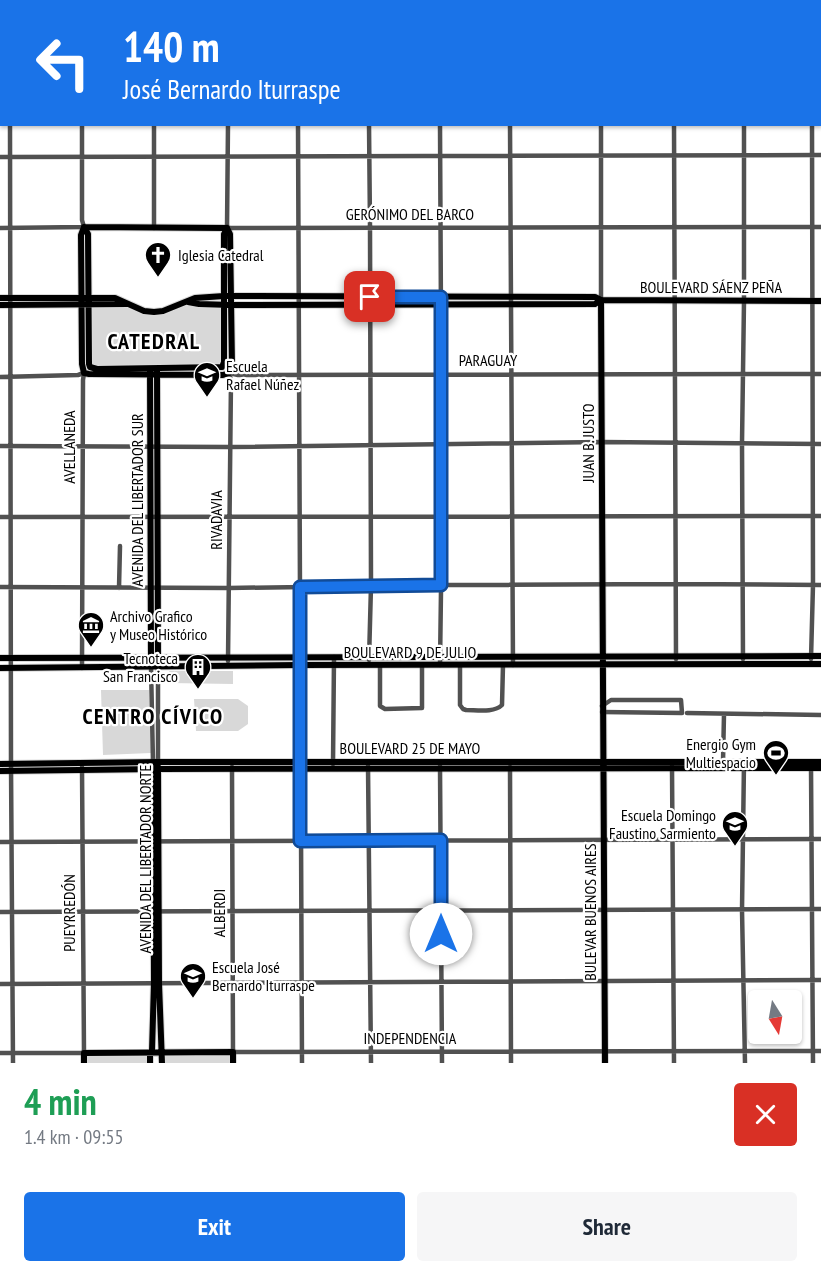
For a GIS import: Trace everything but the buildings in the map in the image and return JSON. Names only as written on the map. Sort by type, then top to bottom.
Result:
[{"type":"main road","name":"GERÓNIMO DEL BARCO","points":[[84,227],[227,228]]},
{"type":"main road","name":"AVELLANEDA","points":[[84,227],[88,234],[82,364],[84,373]]},
{"type":"main road","name":"RIVADAVIA","points":[[222,367],[227,304],[224,236],[227,228]]},
{"type":"main road","name":"BOULEVARD SÁENZ PEÑA","points":[[0,298],[10,301],[85,301],[128,304],[144,311],[154,312],[201,297],[299,301]]},
{"type":"main road","name":"BOULEVARD SÁENZ PEÑA","points":[[189,302],[227,304],[299,301],[511,301],[595,297],[601,300],[821,301]]},
{"type":"main road","name":"JUAN B. JUSTO","points":[[601,300],[603,761]]},
{"type":"main road","name":"BOULEVARD SÁENZ PEÑA","points":[[0,305],[10,301]]},
{"type":"main road","name":"AVELLANEDA","points":[[85,301],[90,367]]},
{"type":"main road","name":"RIVADAVIA","points":[[227,304],[232,365],[229,373]]},
{"type":"main road","name":"PARAGUAY","points":[[90,367],[153,372],[223,375],[229,373]]},
{"type":"main road","points":[[84,373],[90,367]]},
{"type":"main road","name":"PARAGUAY","points":[[84,373],[153,372],[222,367]]},
{"type":"main road","points":[[222,367],[229,373]]},
{"type":"main road","name":"AVENIDA DEL LIBERTADOR SUR","points":[[151,667],[154,657],[158,587],[154,517],[153,372]]},
{"type":"main road","name":"AVENIDA DEL LIBERTADOR SUR","points":[[154,517],[151,587],[154,657],[158,667]]},
{"type":"main road","name":"BOULEVARD 9 DE JULIO","points":[[0,658],[821,656]]},
{"type":"main road","name":"BOULEVARD 9 DE JULIO","points":[[0,668],[821,664]]},
{"type":"main road","name":"BOULEVARD 25 DE MAYO","points":[[0,771],[11,768],[156,766],[557,765],[603,761],[672,765],[811,765],[821,762]]},
{"type":"main road","name":"BULEVAR BUENOS AIRES","points":[[603,761],[604,1063]]},
{"type":"main road","name":"BOULEVARD 25 DE MAYO","points":[[557,765],[603,769],[723,762],[744,765]]},
{"type":"main road","name":"BOULEVARD 25 DE MAYO","points":[[0,764],[11,768]]},
{"type":"main road","name":"BOULEVARD 25 DE MAYO","points":[[811,765],[821,768]]},
{"type":"main road","name":"AVENIDA DEL LIBERTADOR NORTE","points":[[156,766],[157,982],[162,1063]]},
{"type":"main road","name":"AVENIDA DEL LIBERTADOR NORTE","points":[[150,1063],[157,982]]},
{"type":"main road","name":"INDEPENDENCIA","points":[[84,1053],[233,1052]]},
{"type":"main road","name":"ALBERDI","points":[[233,1052],[233,1063]]},
{"type":"main road","name":"PUEYRREDÓN","points":[[84,1053],[84,1063]]},
{"type":"street","points":[[10,126],[14,1063]]},
{"type":"street","name":"AVELLANEDA","points":[[82,126],[82,220],[84,227]]},
{"type":"street","points":[[154,126],[154,228]]},
{"type":"street","name":"RIVADAVIA","points":[[227,228],[228,126]]},
{"type":"street","points":[[298,126],[302,1063]]},
{"type":"street","points":[[369,126],[371,586],[369,666]]},
{"type":"street","points":[[440,126],[442,374],[440,665]]},
{"type":"street","points":[[510,126],[513,665]]},
{"type":"street","name":"JUAN B. JUSTO","points":[[601,126],[601,300]]},
{"type":"street","points":[[674,126],[676,665]]},
{"type":"street","points":[[743,665],[741,443],[744,126]]},
{"type":"street","points":[[811,664],[813,585],[812,126]]},
{"type":"street","points":[[0,157],[821,155]]},
{"type":"street","name":"GERÓNIMO DEL BARCO","points":[[0,228],[84,227]]},
{"type":"street","name":"GERÓNIMO DEL BARCO","points":[[227,228],[821,227]]},
{"type":"street","name":"AVELLANEDA","points":[[82,668],[81,446],[84,373]]},
{"type":"street","name":"PARAGUAY","points":[[0,377],[84,373]]},
{"type":"street","name":"RIVADAVIA","points":[[228,667],[231,380],[229,373]]},
{"type":"street","name":"PARAGUAY","points":[[229,373],[238,375],[821,374]]},
{"type":"street","points":[[0,446],[230,447],[602,442],[821,444]]},
{"type":"street","points":[[0,518],[821,516]]},
{"type":"street","points":[[119,588],[120,546]]},
{"type":"street","points":[[0,587],[821,585]]},
{"type":"street","points":[[333,766],[334,657]]},
{"type":"street","points":[[460,665],[460,705],[463,709],[495,710],[502,705],[503,665]]},
{"type":"street","points":[[380,666],[380,706],[385,709],[420,709],[423,706],[422,666]]},
{"type":"street","name":"AVENIDA DEL LIBERTADOR NORTE","points":[[151,667],[156,766]]},
{"type":"street","name":"AVENIDA DEL LIBERTADOR NORTE","points":[[156,766],[158,667]]},
{"type":"street","points":[[602,709],[611,700],[682,701],[685,713]]},
{"type":"street","points":[[602,709],[821,715]]},
{"type":"street","points":[[723,762],[724,714]]},
{"type":"street","points":[[509,765],[511,1063]]},
{"type":"street","points":[[672,765],[674,1063]]},
{"type":"street","points":[[744,765],[742,910],[745,1063]]},
{"type":"street","points":[[811,765],[813,1063]]},
{"type":"street","name":"ALBERDI","points":[[232,766],[233,1052]]},
{"type":"street","points":[[368,766],[371,1063]]},
{"type":"street","points":[[440,766],[442,1063]]},
{"type":"street","name":"PUEYRREDÓN","points":[[82,767],[84,1053]]},
{"type":"street","points":[[0,842],[821,839]]},
{"type":"street","points":[[0,912],[821,909]]},
{"type":"street","points":[[0,984],[821,980]]},
{"type":"street","name":"INDEPENDENCIA","points":[[233,1052],[821,1051]]},
{"type":"street","name":"INDEPENDENCIA","points":[[0,1053],[84,1053]]},
{"type":"shaded area","points":[[188,302],[224,304],[224,365],[90,367],[89,305],[117,305],[154,312]]},
{"type":"shaded area","points":[[169,671],[233,671],[233,684],[169,683]]},
{"type":"shaded area","points":[[101,690],[149,690],[151,753],[103,755]]},
{"type":"shaded area","points":[[194,699],[238,699],[248,706],[248,724],[238,731],[196,731]]},
{"type":"shaded area","points":[[152,1051],[150,1063],[84,1063],[84,1053]]},
{"type":"shaded area","points":[[233,1052],[233,1063],[162,1063],[162,1055]]},
{"type":"place","name":"Iglesia Catedral","points":[[158,278]]},
{"type":"place","name":"Escuela Rafael Núñez","points":[[207,398]]},
{"type":"place","name":"Archivo Grafico y Museo Histórico","points":[[91,648]]},
{"type":"place","name":"Tecnoteca San Francisco","points":[[198,690]]},
{"type":"place","name":"Energio Gym Multiespacio","points":[[776,776]]},
{"type":"place","name":"Escuela Domingo Faustino Sarmiento","points":[[735,847]]},
{"type":"place","name":"Escuela José Bernardo Iturraspe","points":[[193,999]]},
{"type":"district","name":"CATEDRAL","points":[[154,341]]},
{"type":"district","name":"CENTRO CÍVICO","points":[[153,716]]},
{"type":"route","points":[[370,297],[441,297],[441,585],[300,587],[300,841],[441,840],[441,934]]}]
